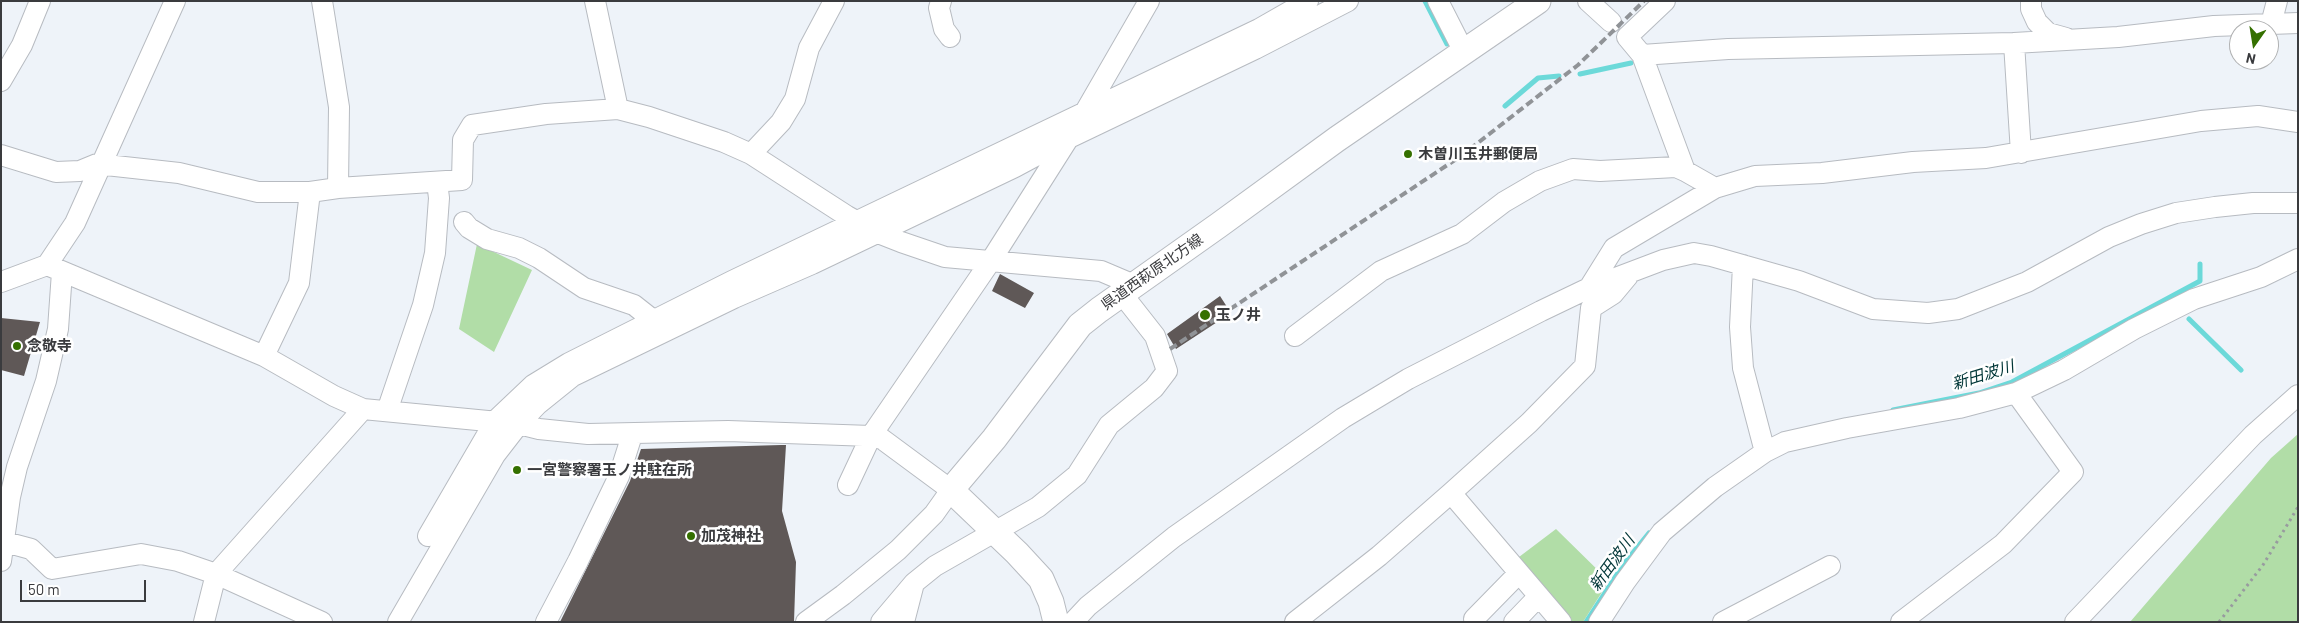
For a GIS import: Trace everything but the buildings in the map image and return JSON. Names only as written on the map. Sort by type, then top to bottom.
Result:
[{"type":"main road","name":"県道西萩原北方線","points":[[951,490],[994,439],[1080,325],[1337,139],[1538,1]]},
{"type":"main road","points":[[951,490],[1040,579],[1051,602],[1056,622]]},
{"type":"street","points":[[1,81],[22,45],[40,1]]},
{"type":"street","points":[[1,561],[2,541],[15,475],[46,381],[58,329],[54,269],[176,1]]},
{"type":"street","points":[[322,1],[339,107],[338,188]]},
{"type":"street","points":[[595,1],[618,109]]},
{"type":"street","points":[[751,154],[782,122],[794,99],[810,48],[834,1]]},
{"type":"street","points":[[941,1],[940,8],[944,29],[950,37]]},
{"type":"street","points":[[848,485],[871,436],[990,262],[1085,112],[1149,1]]},
{"type":"street","points":[[428,536],[495,422],[533,385],[569,363],[653,320],[1259,30],[1308,1]]},
{"type":"street","points":[[398,622],[496,455],[519,424],[537,405],[573,376],[734,298],[878,233],[1015,167],[1069,138],[1256,49],[1348,1]]},
{"type":"street","points":[[1438,1],[1464,52]]},
{"type":"street","points":[[1588,1],[1611,22]]},
{"type":"street","points":[[1665,1],[1652,16],[1627,37],[1642,55],[1685,171]]},
{"type":"street","points":[[2031,1],[2031,9],[2036,22],[2048,33],[2068,39]]},
{"type":"street","points":[[2272,20],[2277,1]]},
{"type":"street","points":[[2279,24],[2298,23]]},
{"type":"street","points":[[1642,55],[1728,48],[2014,43],[2118,37],[2229,25]]},
{"type":"street","points":[[2014,43],[2021,153]]},
{"type":"street","points":[[1,155],[56,172],[80,171],[102,165],[179,173],[258,192],[310,192],[338,188],[462,180],[463,140],[472,125],[546,114],[618,109],[649,117],[724,142],[751,154],[878,233],[945,256],[990,262],[1101,271],[1128,289],[1155,336],[1167,371],[1154,388],[1110,426],[1077,475],[1038,507],[935,566],[914,583],[881,622]]},
{"type":"street","points":[[1589,288],[1614,248],[1715,188],[1755,176],[1822,173],[1913,162],[1986,158],[2201,121],[2258,116],[2298,122]]},
{"type":"street","points":[[1295,336],[1381,271],[1462,234],[1504,202],[1540,181],[1572,169],[1609,171],[1676,167],[1715,188]]},
{"type":"street","points":[[387,411],[423,305],[434,254],[439,198],[437,182]]},
{"type":"street","points":[[264,356],[299,282],[310,192]]},
{"type":"street","points":[[1073,622],[1100,596],[1174,537],[1343,418],[1408,379],[1589,288],[1663,260],[1694,253],[1799,281],[1873,309],[1928,313],[1958,309],[2027,282],[2109,237],[2167,216],[2215,207],[2254,203],[2298,203]]},
{"type":"street","points":[[464,222],[469,228],[487,239],[519,248],[539,258],[584,288],[634,305],[653,320]]},
{"type":"street","points":[[1599,622],[1625,582],[1662,532],[1716,487],[1765,452],[1794,440],[1847,428],[1959,408],[2016,393],[2064,370],[2134,329],[2194,299],[2262,277],[2298,259]]},
{"type":"street","points":[[1742,265],[1740,327],[1743,368],[1765,452]]},
{"type":"street","points":[[1,282],[54,269],[264,356],[334,396],[363,409],[519,424],[539,429],[588,434],[632,435],[728,431],[871,436],[882,439],[951,490],[934,514],[898,550],[843,595],[806,622]]},
{"type":"street","points":[[1294,622],[1379,556],[1451,493],[1529,422],[1585,366],[1591,308],[1613,294],[1629,274]]},
{"type":"street","points":[[1901,622],[2003,544],[2073,472],[2016,393]]},
{"type":"street","points":[[2075,622],[2253,435],[2298,395]]},
{"type":"street","points":[[204,622],[216,574],[363,409]]},
{"type":"street","points":[[546,622],[578,561],[614,484],[632,435]]},
{"type":"street","points":[[1451,493],[1561,622]]},
{"type":"street","points":[[2,541],[31,549],[52,569],[141,554],[178,562],[216,574],[322,622]]},
{"type":"street","points":[[1723,622],[1830,566]]},
{"type":"street","points":[[1474,619],[1519,573]]},
{"type":"street","points":[[904,622],[914,583]]},
{"type":"street","points":[[1514,622],[1539,596]]},
{"type":"path","points":[[2219,622],[2263,565],[2298,507]]},
{"type":"green space","points":[[477,244],[532,270],[494,352],[459,329]]},
{"type":"green space","points":[[2298,434],[2298,622],[2130,622],[2271,458]]},
{"type":"green space","points":[[1556,529],[1609,581],[1583,622],[1572,622],[1519,557]]},
{"type":"waterway","name":"新田波川","points":[[1425,1],[1447,44]]},
{"type":"waterway","name":"新田波川","points":[[1580,74],[1631,63]]},
{"type":"waterway","name":"新田波川","points":[[1505,106],[1538,78],[1559,76]]},
{"type":"waterway","name":"新田波川","points":[[1893,410],[1979,393],[2012,382],[2200,281],[2200,264]]},
{"type":"waterway","points":[[2189,319],[2241,370]]},
{"type":"waterway","name":"新田波川","points":[[1586,622],[1623,565],[1649,533]]},
{"type":"railway","points":[[1170,349],[1461,156],[1578,65],[1644,1]]},
{"type":"place","name":"木曽川玉井郵便局","points":[[1408,154]]},
{"type":"place","name":"玉ノ井","points":[[1205,315]]},
{"type":"place","name":"念敬寺","points":[[17,346]]},
{"type":"place","name":"一宮警察署玉ノ井駐在所","points":[[517,470]]},
{"type":"place","name":"加茂神社","points":[[691,536]]}]
